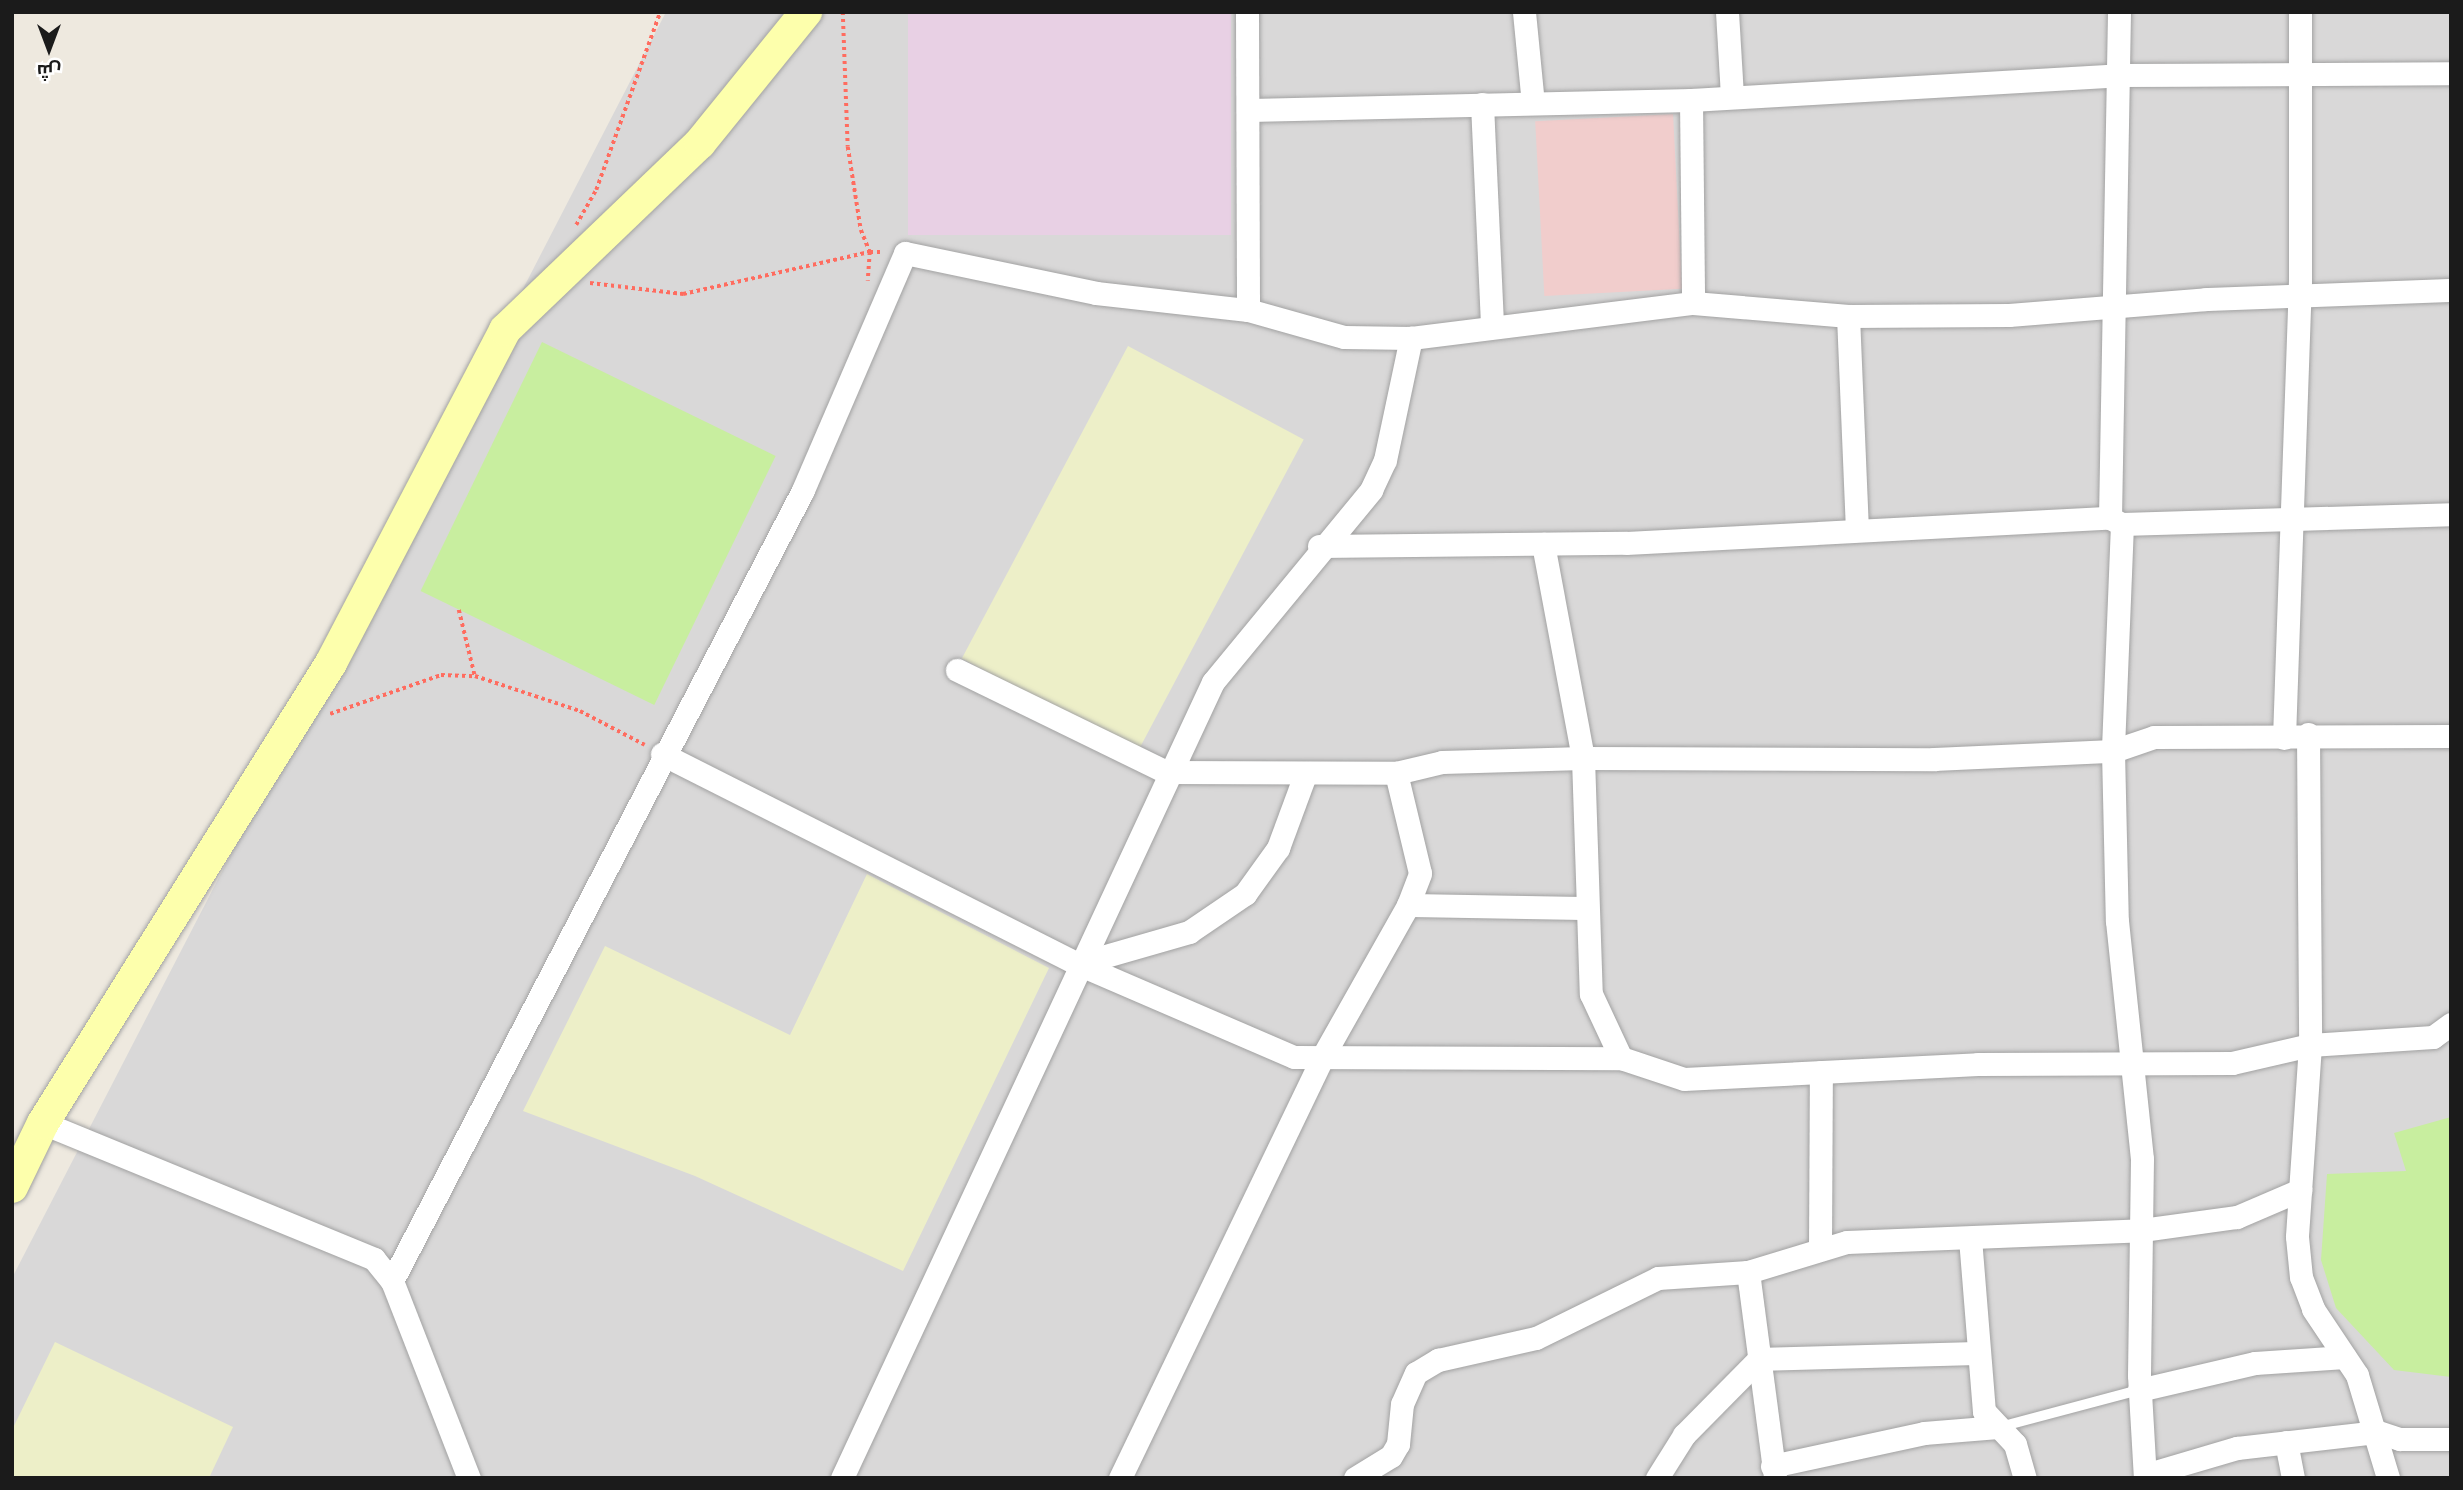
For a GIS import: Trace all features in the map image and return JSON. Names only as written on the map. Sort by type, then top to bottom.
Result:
[{"type":"street","points":[[12,1187],[43,1123],[297,722],[505,330],[564,280],[700,144],[806,12]]},
{"type":"street","points":[[1247,12],[1250,110],[1248,310]]},
{"type":"street","points":[[1524,12],[1533,103]]},
{"type":"street","points":[[1727,12],[1732,95]]},
{"type":"street","points":[[2119,12],[2113,306],[2116,521],[2113,751],[2117,921],[2133,1063],[2142,1230],[2140,1390],[2145,1476],[2237,1448],[2378,1432],[2400,1439],[2450,1443]]},
{"type":"street","points":[[2284,737],[2298,300],[2302,71],[2300,12]]},
{"type":"street","points":[[1250,110],[1690,100],[1732,95],[2119,75],[2302,71],[2404,77],[2451,72]]},
{"type":"street","points":[[1690,100],[1693,303]]},
{"type":"street","points":[[1482,104],[1492,327]]},
{"type":"street","points":[[391,1281],[662,754],[803,490],[905,253],[1096,293],[1248,310],[1344,337],[1411,338],[1693,303],[1848,316],[2298,300],[2451,290]]},
{"type":"street","points":[[1848,316],[1857,530]]},
{"type":"street","points":[[842,1478],[1166,772],[1213,682],[1319,546],[1359,508],[1385,460],[1411,338]]},
{"type":"street","points":[[1319,546],[1543,544],[2116,521],[2451,514]]},
{"type":"street","points":[[1543,544],[1583,758],[1585,908],[1591,994],[1621,1058]]},
{"type":"street","points":[[957,670],[1166,772],[1305,775],[1396,773],[1442,762],[1583,758],[1756,763],[2113,751],[2154,737],[2284,737],[2308,734],[2451,736]]},
{"type":"street","points":[[2308,734],[2310,1045],[2300,1190],[2301,1278],[2313,1309],[2345,1357],[2378,1432],[2388,1478]]},
{"type":"street","points":[[662,754],[1077,964],[1294,1057],[1621,1058],[1684,1079],[1821,1072],[2133,1063],[2232,1063],[2310,1045],[2433,1037],[2451,1024]]},
{"type":"street","points":[[1120,1478],[1323,1056],[1408,905],[1420,873],[1396,773]]},
{"type":"street","points":[[1077,964],[1189,932],[1245,894],[1278,848],[1305,775]]},
{"type":"street","points":[[1408,905],[1585,908]]},
{"type":"street","points":[[1820,1247],[1821,1072]]},
{"type":"street","points":[[43,1123],[374,1259],[391,1281],[469,1478]]},
{"type":"street","points":[[1355,1478],[1391,1456],[1405,1394],[1416,1373],[1438,1360],[1536,1338],[1658,1278],[1748,1272],[1820,1247],[2142,1230],[2237,1217],[2300,1190]]},
{"type":"street","points":[[1970,1238],[1974,1353],[1984,1411],[2015,1444],[2025,1478]]},
{"type":"street","points":[[1748,1272],[1773,1472],[1924,1433],[1998,1427]]},
{"type":"street","points":[[1657,1478],[1684,1436],[1759,1359],[1974,1353]]},
{"type":"street","points":[[2140,1390],[2255,1363],[2345,1357]]},
{"type":"street","points":[[2286,1442],[2293,1478]]},
{"type":"lane","points":[[1998,1427],[2140,1390]]},
{"type":"path","points":[[568,239],[596,190],[660,12]]},
{"type":"path","points":[[843,12],[848,147],[870,252]]},
{"type":"path","points":[[564,280],[683,294],[870,252],[905,253]]},
{"type":"path","points":[[459,610],[475,676]]},
{"type":"path","points":[[325,716],[441,675],[475,676],[580,711],[662,754]]},
{"type":"shaded area","points":[[666,12],[2451,12],[2451,1478],[12,1478],[12,1278]]},
{"type":"shaded area","points":[[908,12],[1231,12],[1231,235],[908,235]]},
{"type":"shaded area","points":[[1673,114],[1682,289],[1544,296],[1535,121]]},
{"type":"green space","points":[[542,342],[776,456],[654,705],[421,591]]},
{"type":"green space","points":[[1128,346],[1304,439],[1138,752],[962,659]]},
{"type":"green space","points":[[867,874],[1049,968],[903,1271],[695,1176],[523,1111],[605,946],[790,1035]]},
{"type":"green space","points":[[2451,1117],[2451,1377],[2394,1370],[2336,1308],[2321,1260],[2327,1174],[2406,1171],[2394,1133]]},
{"type":"green space","points":[[55,1342],[233,1427],[209,1478],[12,1478],[12,1430]]}]
